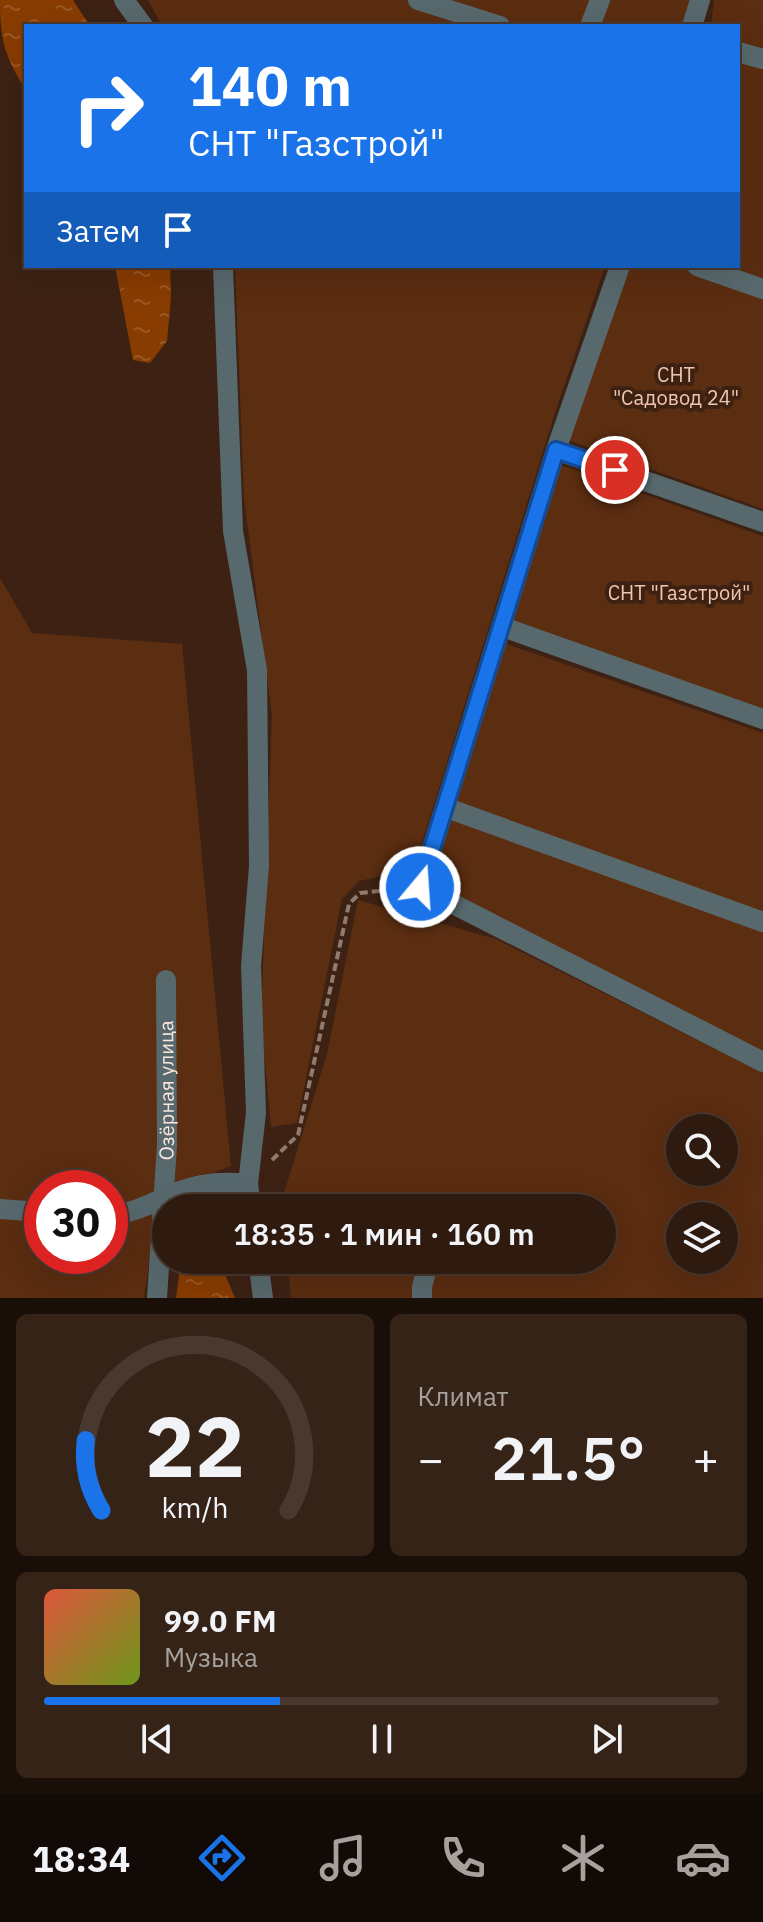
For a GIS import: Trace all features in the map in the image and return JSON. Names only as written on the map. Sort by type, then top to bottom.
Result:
[{"type":"street","points":[[124,0],[142,24]]},
{"type":"street","points":[[418,0],[494,24]]},
{"type":"street","points":[[591,24],[600,0]]},
{"type":"street","points":[[693,24],[700,0]]},
{"type":"street","points":[[740,53],[763,59]]},
{"type":"street","points":[[223,268],[233,531],[257,670],[259,866],[251,966],[256,1113],[249,1194]]},
{"type":"street","points":[[619,268],[556,450],[420,887],[763,1062]]},
{"type":"street","points":[[703,268],[763,289]]},
{"type":"street","points":[[556,450],[763,522]]},
{"type":"street","points":[[503,627],[763,719]]},
{"type":"street","points":[[447,808],[763,922]]},
{"type":"street","name":"Озёрная улица","points":[[164,1194],[166,980]]},
{"type":"street","points":[[174,1194],[222,1181],[248,1184]]},
{"type":"street","points":[[128,1210],[152,1203]]},
{"type":"street","points":[[0,1209],[24,1211]]},
{"type":"street","name":"Озёрная улица","points":[[157,1298],[159,1274]]},
{"type":"street","points":[[260,1274],[263,1298]]},
{"type":"street","points":[[422,1298],[425,1274]]},
{"type":"path","points":[[248,1184],[298,1135],[349,904],[360,893],[420,887]]},
{"type":"green space","points":[[148,0],[691,0],[685,24],[161,24]]},
{"type":"green space","points":[[714,0],[763,0],[763,52],[740,45],[740,24],[711,24]]},
{"type":"green space","name":"СНТ \"Садовод 24\"","points":[[740,59],[763,67],[763,509],[568,440],[623,268],[740,268]]},
{"type":"green space","points":[[235,268],[604,268],[554,416],[414,869],[359,881],[342,899],[297,1123],[271,1127],[261,1018],[272,716],[244,498]]},
{"type":"green space","name":"СНТ \"Газстрой\"","points":[[561,465],[763,536],[763,709],[513,621]]},
{"type":"green space","points":[[0,578],[32,633],[182,644],[231,1166],[152,1194],[152,1242],[144,1298],[0,1298]]},
{"type":"green space","points":[[504,643],[763,733],[763,1052],[428,882]]},
{"type":"green space","points":[[358,900],[496,939],[763,1073],[763,1298],[291,1298],[289,1274],[616,1274],[616,1194],[284,1194],[327,1054]]},
{"type":"water","points":[[0,0],[73,0],[89,24],[24,24],[24,86],[5,47]]},
{"type":"water","points":[[115,268],[170,268],[167,341],[150,363],[133,360]]},
{"type":"water","points":[[179,1274],[225,1274],[235,1298],[176,1298]]},
{"type":"route","points":[[420,887],[556,450],[615,470]]}]
